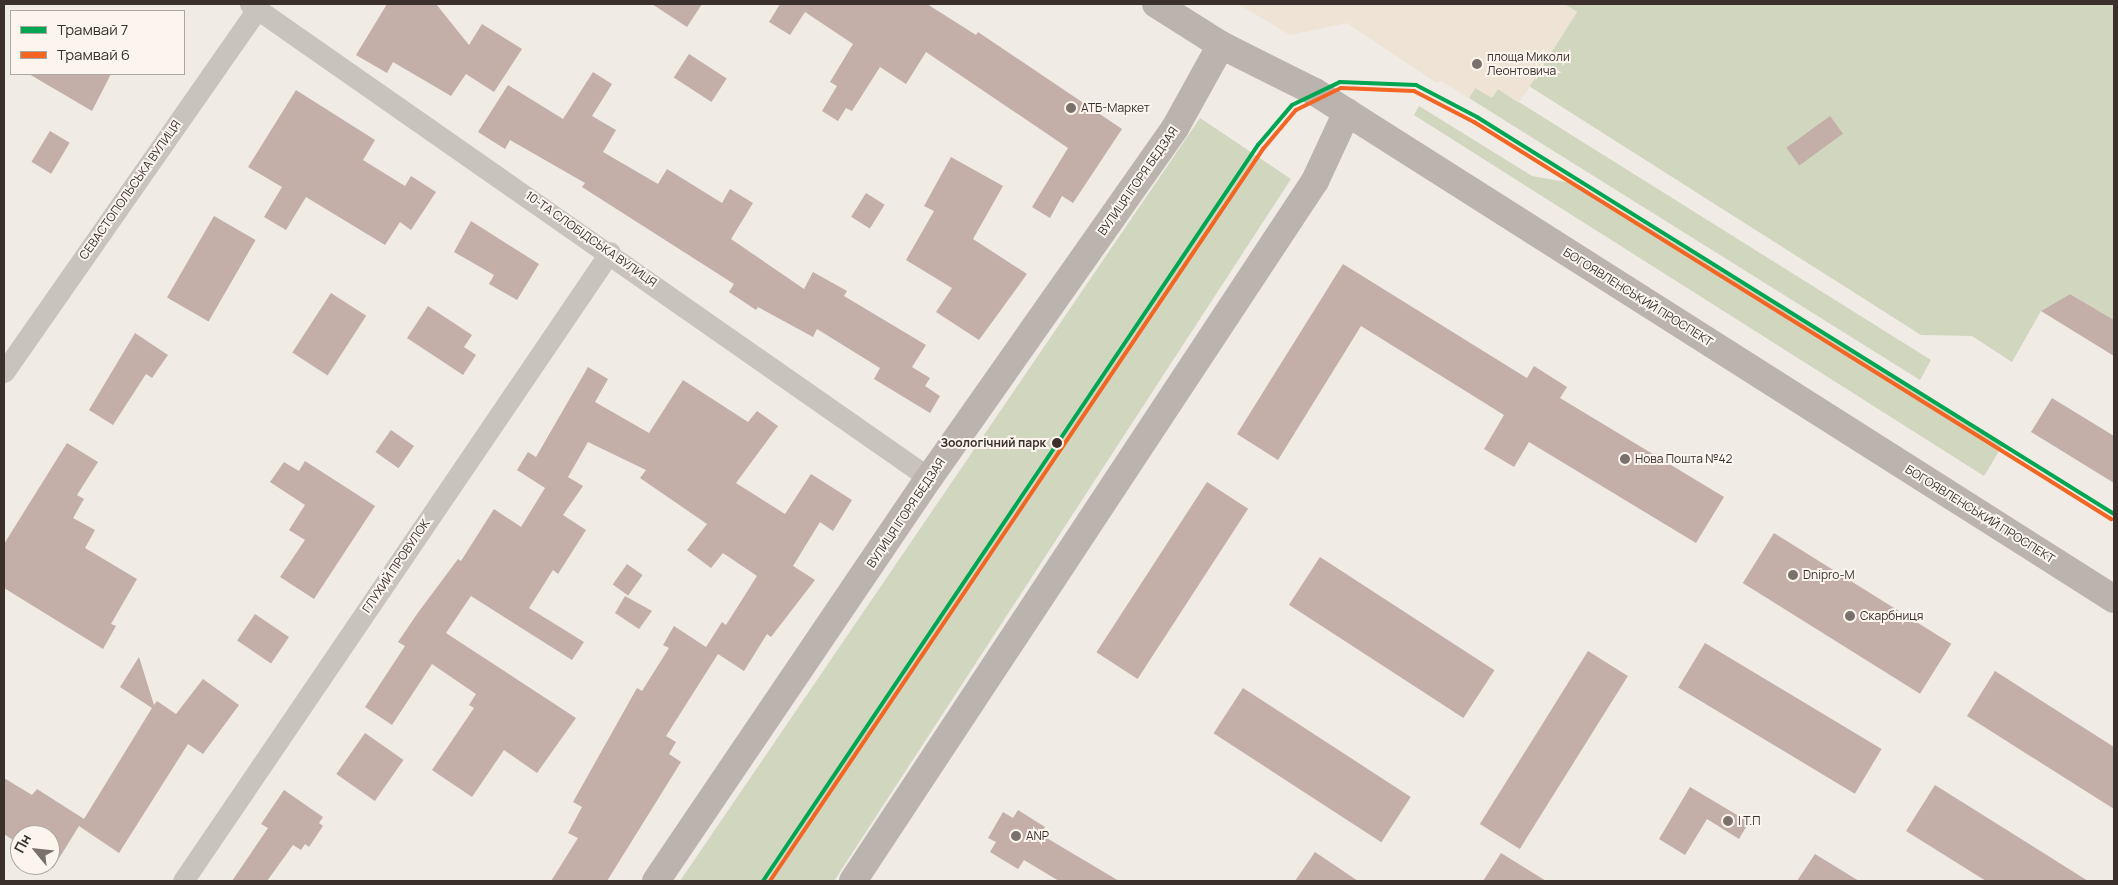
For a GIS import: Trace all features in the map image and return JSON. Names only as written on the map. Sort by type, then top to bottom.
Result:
[{"type":"street","name":"БОГОЯВЛЕНСЬКИЙ ПРОСПЕКТ","points":[[1156,4],[1221,45],[1347,112],[2114,599]]},
{"type":"street","name":"10-ТА СЛОБІДСЬКА ВУЛИЦЯ","points":[[253,6],[610,252],[929,478]]},
{"type":"street","name":"СЕВАСТОПОЛЬСЬКА ВУЛИЦЯ","points":[[4,372],[253,6]]},
{"type":"street","name":"ВУЛИЦЯ ІГОРЯ БЕДЗАЯ","points":[[656,881],[929,478],[1175,128],[1221,45]]},
{"type":"street","points":[[853,881],[1315,181],[1347,112]]},
{"type":"street","name":"ГЛУХИЙ ПРОВУЛОК","points":[[183,881],[610,252]]},
{"type":"green space","points":[[1564,4],[2114,4],[2114,320],[2070,294],[2041,311],[2012,362],[1972,336],[1921,335],[1529,86],[1577,12]]},
{"type":"green space","points":[[1475,88],[1498,89],[1931,360],[1920,380],[1469,98]]},
{"type":"green space","points":[[1419,106],[1532,176],[1577,184],[2004,443],[1984,476],[1414,115]]},
{"type":"green space","points":[[1200,118],[1291,179],[834,881],[680,881]]},
{"type":"shaded area","name":"площа Миколи Леонтовича","points":[[1238,4],[1564,4],[1577,12],[1519,103],[1498,89],[1492,98],[1475,88],[1469,98],[1441,81],[1437,83],[1347,23],[1290,35]]},
{"type":"building","points":[[387,4],[436,4],[469,45],[482,24],[522,49],[494,92],[466,74],[451,96],[393,62],[387,73],[356,55]]},
{"type":"building","points":[[652,4],[702,4],[687,27]]},
{"type":"building","points":[[780,4],[927,4],[976,35],[978,32],[1122,129],[1073,203],[1062,196],[1050,218],[1032,207],[1068,148],[926,52],[906,84],[880,67],[852,111],[846,108],[838,121],[822,111],[837,86],[830,82],[853,44],[805,12],[790,35],[769,22]]},
{"type":"building","points":[[689,54],[727,79],[711,102],[674,77]]},
{"type":"building","points":[[593,72],[612,84],[592,116],[616,130],[603,152],[658,184],[667,169],[722,203],[730,189],[753,203],[731,239],[804,289],[813,272],[847,291],[844,296],[926,345],[912,367],[930,378],[925,386],[940,396],[930,413],[874,379],[880,368],[817,329],[813,337],[758,307],[756,310],[729,292],[734,284],[582,187],[585,183],[510,140],[505,149],[478,132],[508,85],[563,119]]},
{"type":"building","points":[[31,75],[110,75],[92,111]]},
{"type":"building","points":[[296,90],[375,140],[363,160],[405,186],[411,176],[436,192],[411,230],[400,222],[385,245],[306,197],[286,230],[264,217],[282,187],[248,167]]},
{"type":"building","points":[[1830,116],[1843,134],[1799,166],[1786,148]]},
{"type":"building","points":[[50,131],[70,143],[51,174],[31,162]]},
{"type":"building","points":[[951,157],[1003,186],[973,239],[1027,274],[979,340],[936,312],[952,288],[906,260],[934,211],[924,206]]},
{"type":"building","points":[[866,193],[885,205],[870,228],[851,217]]},
{"type":"building","points":[[214,216],[256,240],[209,321],[167,297]]},
{"type":"building","points":[[471,221],[539,264],[517,300],[489,284],[494,275],[454,252]]},
{"type":"building","points":[[1343,264],[1527,378],[1534,366],[1567,387],[1560,398],[1724,497],[1696,543],[1529,442],[1514,467],[1484,449],[1504,415],[1361,326],[1278,460],[1237,434]]},
{"type":"building","points":[[331,293],[366,316],[328,375],[292,353]]},
{"type":"building","points":[[2070,294],[2114,320],[2114,356],[2041,311]]},
{"type":"building","points":[[428,306],[472,335],[464,347],[476,355],[463,375],[407,338]]},
{"type":"building","points":[[135,333],[168,355],[152,378],[146,374],[113,425],[89,410]]},
{"type":"building","points":[[588,367],[608,379],[595,402],[649,433],[683,380],[748,422],[757,411],[778,426],[736,483],[785,514],[811,474],[852,500],[833,531],[820,522],[793,566],[815,580],[771,637],[767,634],[744,671],[718,654],[666,736],[676,742],[669,754],[681,762],[607,881],[551,881],[578,838],[568,833],[582,807],[573,802],[637,688],[642,691],[669,648],[663,645],[674,626],[706,647],[722,622],[726,625],[757,576],[723,553],[711,568],[687,550],[707,524],[640,478],[646,470],[588,442],[568,477],[583,486],[563,515],[586,530],[558,574],[553,570],[529,608],[584,642],[572,660],[471,596],[446,633],[576,718],[537,773],[504,750],[472,797],[432,770],[474,708],[469,705],[476,694],[432,664],[392,725],[365,707],[405,646],[398,642],[458,559],[461,561],[494,509],[521,527],[545,488],[517,470],[528,452],[536,457]]},
{"type":"building","points":[[2052,398],[2114,436],[2114,483],[2031,432]]},
{"type":"building","points":[[391,430],[414,446],[398,468],[376,452]]},
{"type":"building","points":[[67,443],[98,462],[77,495],[84,499],[73,518],[95,530],[85,548],[137,579],[111,624],[116,626],[103,649],[4,588],[4,544]]},
{"type":"building","points":[[305,461],[375,506],[314,599],[280,577],[305,540],[289,530],[305,505],[270,482],[284,462],[299,471]]},
{"type":"building","points":[[1207,482],[1248,509],[1138,679],[1096,652]]},
{"type":"building","points":[[1774,533],[1951,644],[1920,694],[1743,583]]},
{"type":"building","points":[[1320,557],[1494,670],[1463,718],[1289,605]]},
{"type":"building","points":[[627,564],[643,575],[628,595],[613,584]]},
{"type":"building","points":[[625,596],[652,611],[639,629],[615,613]]},
{"type":"building","points":[[255,614],[289,637],[271,663],[237,641]]},
{"type":"building","points":[[1705,643],[1882,749],[1855,794],[1678,688]]},
{"type":"building","points":[[1588,651],[1628,676],[1520,849],[1480,824]]},
{"type":"building","points":[[139,657],[154,705],[157,701],[176,714],[203,679],[239,705],[203,754],[188,744],[119,853],[79,826],[60,857],[60,825],[10,825],[10,838],[4,834],[4,778],[32,795],[37,789],[84,819],[152,708],[120,687]]},
{"type":"building","points":[[1995,671],[2114,747],[2114,809],[1967,716]]},
{"type":"building","points":[[1243,688],[1411,797],[1381,842],[1214,733]]},
{"type":"building","points":[[365,733],[404,760],[375,801],[336,774]]},
{"type":"building","points":[[1935,785],[2088,881],[1986,881],[1906,831]]},
{"type":"building","name":"І Т.П","points":[[1690,787],[1749,822],[1739,839],[1707,819],[1685,855],[1659,839]]},
{"type":"building","points":[[284,790],[323,817],[319,823],[323,826],[309,847],[305,844],[301,850],[293,845],[267,881],[232,881],[268,828],[261,824]]},
{"type":"building","points":[[1018,810],[1045,827],[1040,834],[1119,881],[1059,881],[1024,860],[1018,869],[990,852],[996,842],[988,838],[1003,812],[1013,818]]},
{"type":"building","points":[[1315,852],[1358,881],[1295,881]]},
{"type":"building","points":[[1501,853],[1546,881],[1483,881]]},
{"type":"building","points":[[1815,854],[1859,881],[1797,881]]},
{"type":"tram line","name":"7","points":[[763,881],[1258,145],[1292,105],[1340,82],[1416,85],[1477,117],[2114,514]]},
{"type":"tram line","name":"6","points":[[770,881],[1263,149],[1296,110],[1341,88],[1414,91],[1474,122],[2111,519]]},
{"type":"place","name":"площа Миколи Леонтовича","points":[[1477,64]]},
{"type":"place","name":"АТБ-Маркет","points":[[1071,108]]},
{"type":"place","name":"Зоологічний парк","points":[[1057,443]]},
{"type":"place","name":"Нова Пошта №42","points":[[1625,459]]},
{"type":"place","name":"Dnipro-M","points":[[1793,575]]},
{"type":"place","name":"Скарбниця","points":[[1850,616]]},
{"type":"place","name":"І Т.П","points":[[1728,821]]},
{"type":"place","name":"ANP","points":[[1016,836]]}]
